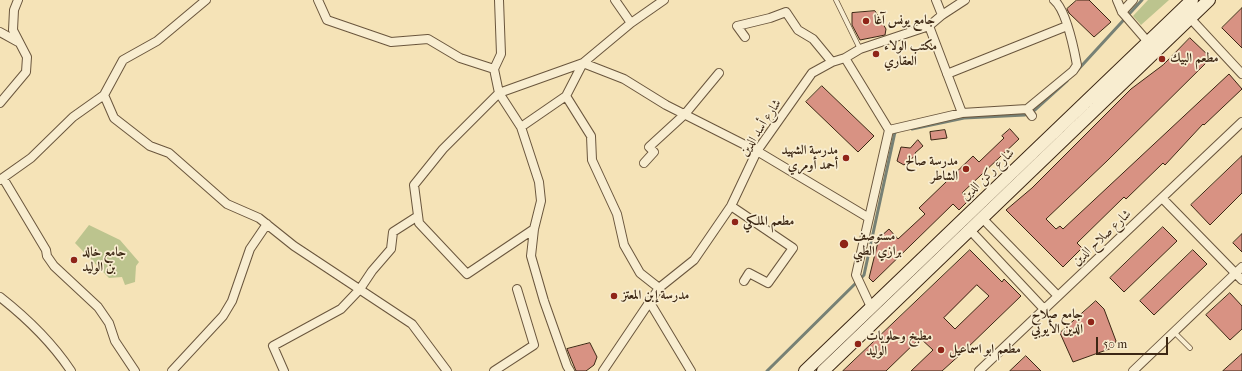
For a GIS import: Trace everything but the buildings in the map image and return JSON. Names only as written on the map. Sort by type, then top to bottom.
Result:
[{"type":"main road","name":"شارع ركن الدين","points":[[805,371],[1192,0]]},
{"type":"main road","points":[[823,371],[1209,0]]},
{"type":"street","points":[[0,103],[26,72],[27,57],[13,30],[14,10],[18,0]]},
{"type":"street","points":[[135,371],[115,341],[109,323],[98,307],[51,263],[46,250],[1,179],[31,158],[73,117],[104,95],[123,60],[157,42],[206,0]]},
{"type":"street","points":[[318,0],[327,20],[391,42],[428,39],[460,58],[494,69]]},
{"type":"street","points":[[499,0],[501,54],[494,69],[499,93],[521,126],[539,182],[541,201],[534,229],[531,256],[544,301],[570,371]]},
{"type":"street","points":[[615,0],[630,23]]},
{"type":"street","points":[[534,229],[468,274],[419,222],[414,185],[443,149],[499,93],[583,63],[630,23],[664,0]]},
{"type":"street","points":[[936,0],[942,15]]},
{"type":"street","name":"شارع أسد الدين","points":[[603,371],[649,301],[660,288],[694,260],[731,206],[757,151],[812,73],[832,62],[845,58],[860,49],[929,26],[942,15],[965,0]]},
{"type":"street","points":[[1117,0],[1122,12],[1148,42]]},
{"type":"street","points":[[1122,12],[1133,0]]},
{"type":"street","points":[[889,130],[962,113],[1030,112],[1073,71],[1077,65],[1059,1]]},
{"type":"street","points":[[745,37],[737,26],[786,12],[798,30],[813,39],[832,62]]},
{"type":"street","points":[[1190,18],[1242,74]]},
{"type":"street","points":[[929,26],[962,113]]},
{"type":"street","points":[[946,74],[1067,26]]},
{"type":"street","points":[[0,32],[18,42]]},
{"type":"street","points":[[845,58],[889,130],[856,275],[871,307]]},
{"type":"street","points":[[521,126],[566,96],[583,63]]},
{"type":"street","points":[[583,63],[624,79],[666,105],[757,151],[869,218]]},
{"type":"street","points":[[644,163],[654,152],[649,147],[685,114],[719,73]]},
{"type":"street","points":[[104,95],[114,118],[150,146],[169,153],[227,204],[259,218],[294,246],[412,324],[447,371]]},
{"type":"street","points":[[566,96],[591,136],[592,160],[617,214],[624,245],[640,273],[660,288]]},
{"type":"street","name":"شارع صلاح الدين","points":[[980,371],[1242,122]]},
{"type":"street","points":[[1162,198],[1242,280]]},
{"type":"street","points":[[731,206],[793,248],[768,284],[749,273],[744,281]]},
{"type":"street","points":[[284,371],[273,346],[341,308],[360,289],[372,271],[391,249],[393,232],[418,216]]},
{"type":"street","points":[[982,218],[1058,296]]},
{"type":"street","points":[[172,371],[223,316],[232,301],[250,249],[267,224]]},
{"type":"street","points":[[970,230],[1044,310]]},
{"type":"street","points":[[1133,371],[1242,267]]},
{"type":"street","points":[[494,371],[534,345],[517,289]]},
{"type":"street","points":[[0,297],[29,320],[62,358],[71,371]]},
{"type":"street","points":[[649,301],[691,371]]},
{"type":"lane","points":[[836,0],[860,49]]},
{"type":"lane","points":[[1174,332],[1190,348]]},
{"type":"green space","points":[[1148,0],[1169,0],[1141,25],[1133,16]]},
{"type":"green space","points":[[89,225],[120,240],[139,262],[136,266],[135,282],[125,285],[122,277],[109,278],[75,243]]},
{"type":"waterway","points":[[1075,73],[1142,0]]},
{"type":"waterway","points":[[912,129],[964,118],[1025,115],[1035,110],[1067,81]]},
{"type":"waterway","points":[[767,371],[864,275],[896,132]]},
{"type":"place","name":"جامع يونس آغا","points":[[866,21]]},
{"type":"place","name":"مكتب الولاء العقاري","points":[[876,54]]},
{"type":"place","name":"مطعم البيك","points":[[1162,59]]},
{"type":"place","name":"مدرسة الشهيد أحمد أومري","points":[[846,158]]},
{"type":"place","name":"مدرسة صالح الشاطر","points":[[966,169]]},
{"type":"place","name":"مطعم الملكي","points":[[735,222]]},
{"type":"place","name":"مستوصف برازي الطبي","points":[[844,244]]},
{"type":"place","name":"جامع خالد بن الوليد","points":[[74,260]]},
{"type":"place","name":"مدرسة إبن المعتز","points":[[614,296]]},
{"type":"place","name":"جامع صلاح الدين الأيوبي","points":[[1091,322]]},
{"type":"place","name":"مطبخ وحلويات الوليد","points":[[858,344]]},
{"type":"place","name":"مطعم ابو اسماعيل","points":[[941,350]]}]
